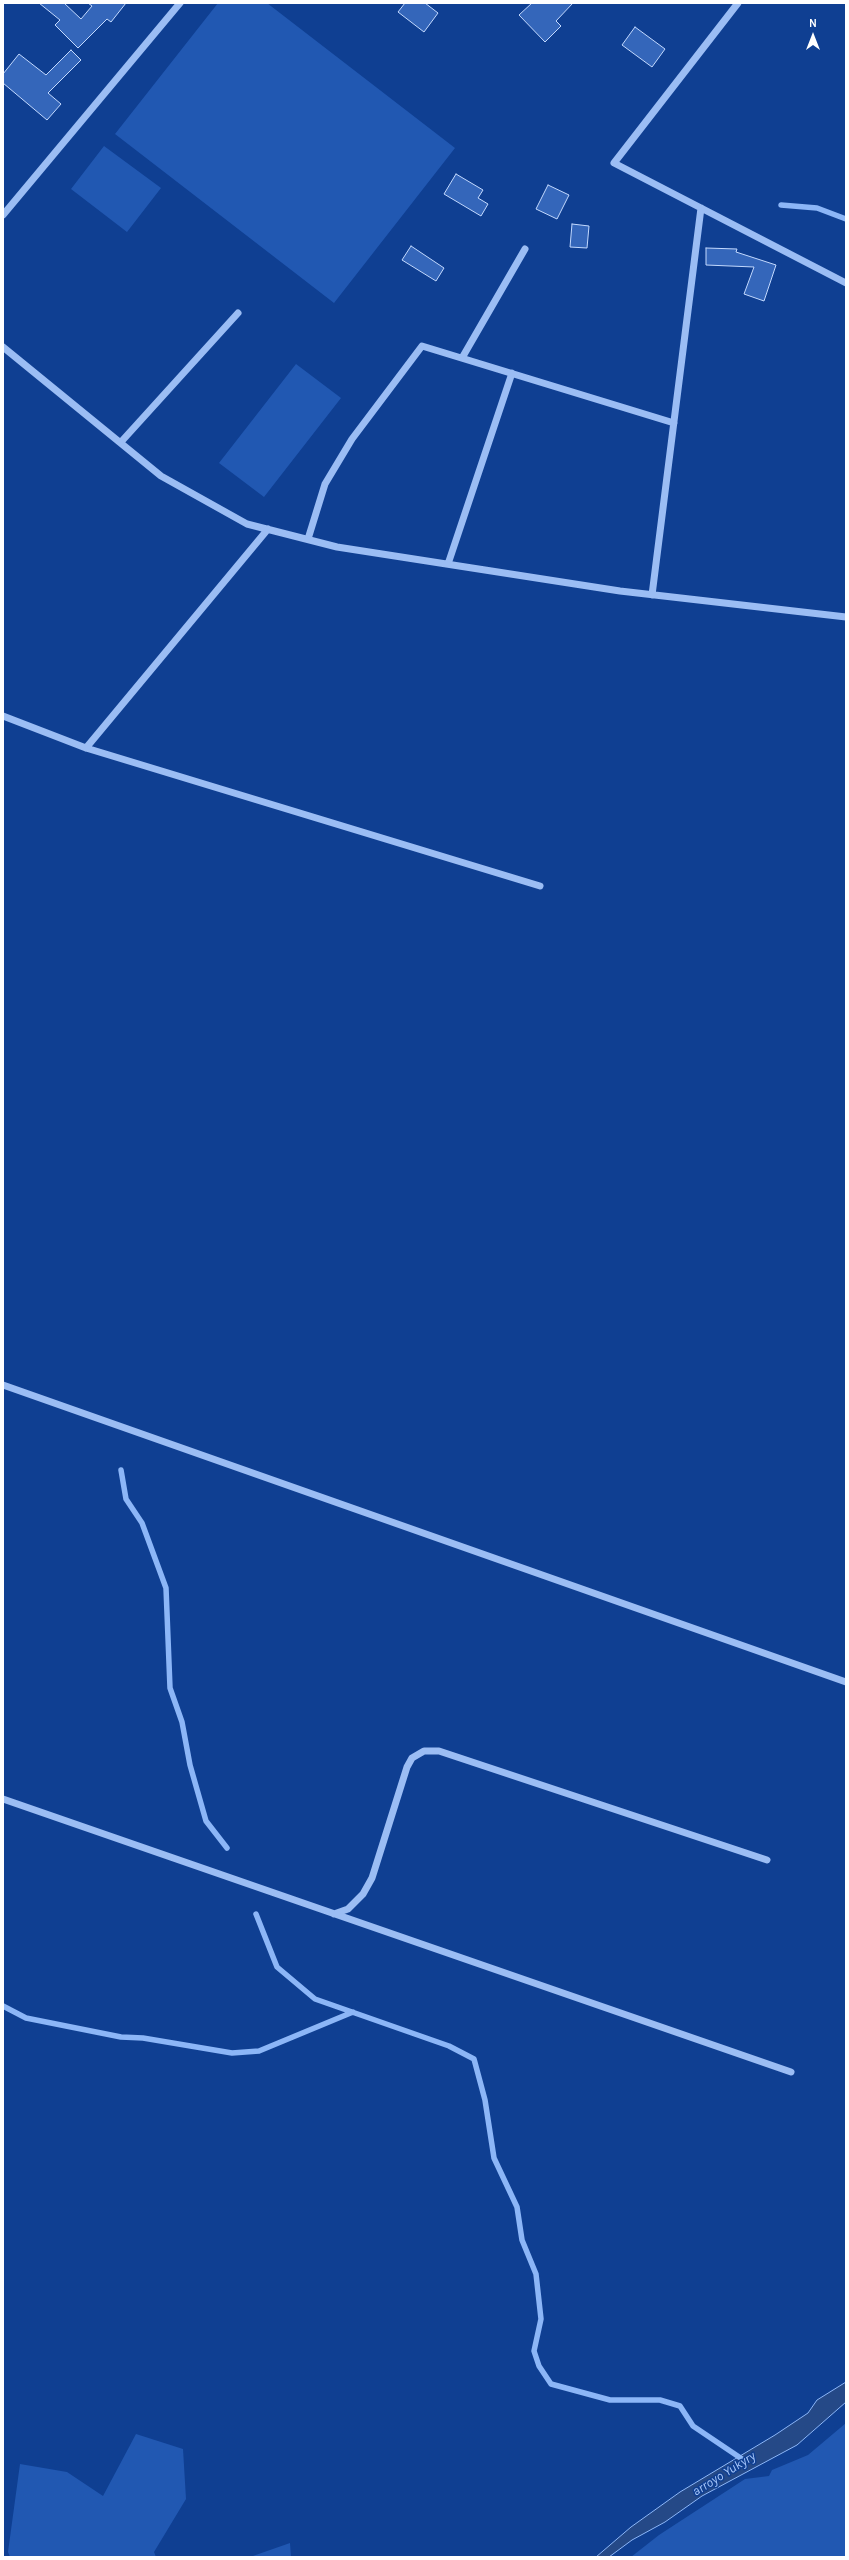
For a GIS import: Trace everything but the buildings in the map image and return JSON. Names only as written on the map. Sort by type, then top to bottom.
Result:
[{"type":"street","points":[[3,215],[180,3]]},
{"type":"street","points":[[738,3],[614,163],[846,283]]},
{"type":"street","points":[[652,595],[701,208]]},
{"type":"street","points":[[462,358],[525,249]]},
{"type":"street","points":[[121,442],[238,313]]},
{"type":"street","points":[[308,539],[325,484],[352,439],[422,346],[674,423]]},
{"type":"street","points":[[3,347],[161,476],[247,524],[337,547],[652,595],[846,617]]},
{"type":"street","points":[[448,564],[512,373]]},
{"type":"street","points":[[86,748],[268,529]]},
{"type":"street","points":[[3,716],[86,748],[540,886]]},
{"type":"street","points":[[3,1385],[846,1682]]},
{"type":"street","points":[[334,1914],[348,1909],[363,1894],[372,1878],[407,1767],[412,1758],[424,1751],[439,1750],[767,1860]]},
{"type":"street","points":[[3,1799],[791,2072]]},
{"type":"shaded area","points":[[218,3],[267,3],[455,148],[334,303],[115,134]]},
{"type":"shaded area","points":[[104,146],[161,188],[127,232],[71,189]]},
{"type":"shaded area","points":[[296,364],[341,398],[264,497],[219,463]]},
{"type":"shaded area","points":[[846,2423],[846,2557],[631,2557],[659,2535],[745,2479],[769,2476],[772,2470],[808,2455]]},
{"type":"shaded area","points":[[136,2434],[183,2449],[186,2499],[154,2552],[156,2557],[10,2557],[8,2552],[20,2464],[67,2472],[103,2496]]},
{"type":"shaded area","points":[[290,2543],[291,2557],[250,2557]]},
{"type":"water","name":"arroyo Yukyry","points":[[846,2382],[846,2402],[797,2445],[702,2496],[665,2522],[632,2540],[609,2557],[596,2557],[631,2527],[680,2492],[775,2435],[808,2413],[817,2400]]},
{"type":"waterway","points":[[781,205],[817,208],[846,219]]},
{"type":"waterway","points":[[121,1470],[126,1499],[142,1523],[166,1588],[170,1688],[182,1722],[190,1765],[206,1821],[227,1848]]},
{"type":"waterway","name":"arroyo Yukyry","points":[[256,1914],[277,1967],[315,1999],[449,2046],[474,2059],[485,2100],[494,2158],[517,2207],[522,2240],[536,2274],[541,2319],[534,2351],[539,2366],[551,2384],[610,2400],[660,2400],[680,2406],[693,2426],[745,2461]]},
{"type":"waterway","points":[[3,2006],[26,2018],[121,2037],[143,2038],[232,2053],[259,2051],[353,2012]]}]
